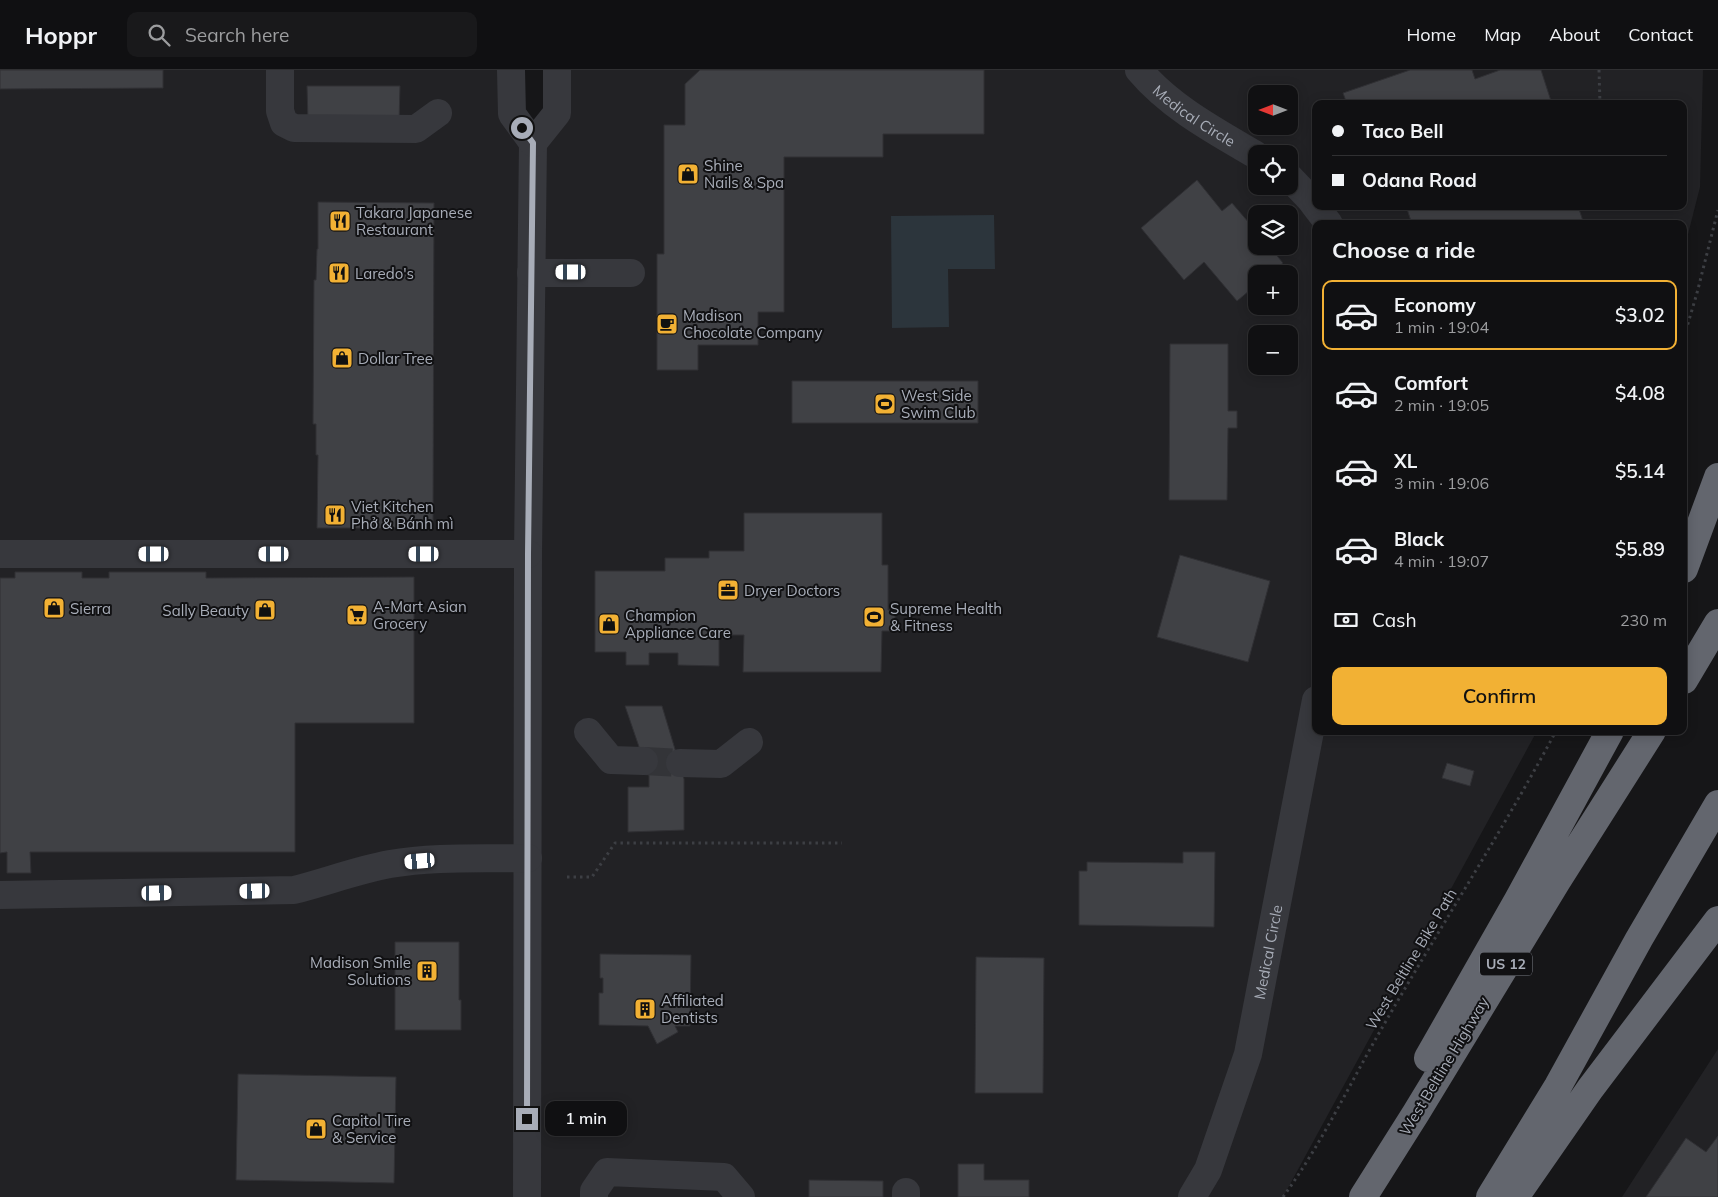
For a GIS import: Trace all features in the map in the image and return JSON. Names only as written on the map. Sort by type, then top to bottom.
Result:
[{"type":"highway","points":[[1687,561],[1718,477]]},
{"type":"highway","points":[[1687,675],[1718,623]]},
{"type":"highway","points":[[1349,1197],[1518,900],[1608,735]]},
{"type":"highway","name":"West Beltline Highway","points":[[1363,1197],[1557,881],[1649,735]]},
{"type":"highway","points":[[1490,1197],[1558,1086],[1639,939],[1718,804]]},
{"type":"highway","points":[[1515,1197],[1590,1089],[1718,920]]},
{"type":"street","points":[[280,70],[280,111],[284,124],[294,128],[416,129],[438,113]]},
{"type":"street","points":[[511,70],[512,114],[533,143],[528,554],[527,1197]]},
{"type":"street","points":[[533,143],[557,113],[557,70]]},
{"type":"street","name":"Medical Circle","points":[[1138,70],[1163,95],[1248,151]]},
{"type":"street","points":[[1298,186],[1312,202]]},
{"type":"street","points":[[1318,210],[1326,220]]},
{"type":"street","points":[[531,272],[631,272]]},
{"type":"street","points":[[0,554],[528,554]]},
{"type":"street","name":"Medical Circle","points":[[1192,1197],[1208,1170],[1248,1054],[1312,721]]},
{"type":"street","points":[[588,732],[611,760],[644,761]]},
{"type":"street","points":[[680,763],[721,764],[749,742]]},
{"type":"street","points":[[0,895],[294,890],[321,884],[351,872],[392,864],[434,860],[528,858]]},
{"type":"street","points":[[594,1197],[594,1191],[607,1172],[724,1178],[741,1197]]},
{"type":"path","points":[[1599,70],[1600,100]]},
{"type":"path","points":[[1687,326],[1718,210]]},
{"type":"path","name":"West Beltline Bike Path","points":[[1283,1197],[1329,1123],[1385,1022],[1519,801],[1554,735]]},
{"type":"path","points":[[567,876],[592,876],[614,843],[842,844]]},
{"type":"shaded area","points":[[0,70],[511,70],[533,142],[557,70],[1703,70],[1700,187],[1687,238],[1687,220],[1312,220],[1312,735],[1535,735],[1283,1197],[0,1197]]},
{"type":"shaded area","points":[[994,215],[995,269],[948,269],[949,327],[892,328],[891,216]]},
{"type":"shaded area","points":[[1718,1049],[1718,1197],[1622,1197]]},
{"type":"building","points":[[0,70],[163,70],[163,88],[0,89]]},
{"type":"building","points":[[700,70],[984,70],[984,134],[883,134],[883,157],[784,157],[784,312],[758,312],[758,345],[698,345],[698,370],[657,370],[657,254],[664,254],[664,125],[685,125],[685,84]]},
{"type":"building","points":[[1410,70],[1472,70],[1475,79],[1500,70],[1541,70],[1551,100],[1346,100],[1343,93]]},
{"type":"building","points":[[307,86],[400,86],[399,122],[308,122]]},
{"type":"building","points":[[1197,180],[1222,211],[1232,203],[1248,222],[1248,255],[1276,255],[1283,263],[1281,265],[1248,265],[1248,292],[1237,301],[1204,262],[1184,280],[1141,228]]},
{"type":"building","points":[[318,202],[434,203],[433,528],[317,528],[318,455],[316,455],[316,424],[313,424],[314,280],[316,280],[318,249]]},
{"type":"building","points":[[1407,210],[1579,210],[1583,220],[1411,220]]},
{"type":"building","points":[[1170,344],[1228,344],[1228,411],[1237,411],[1237,428],[1228,428],[1227,500],[1169,500]]},
{"type":"building","name":"West Side Swim Club","points":[[792,381],[978,381],[978,423],[792,423]]},
{"type":"building","points":[[744,513],[882,513],[882,565],[888,565],[888,610],[895,610],[895,631],[882,631],[881,672],[743,672],[744,635],[719,635],[719,666],[678,665],[678,653],[649,653],[649,665],[626,665],[626,652],[595,652],[595,571],[665,571],[665,558],[709,558],[709,551],[744,551]]},
{"type":"building","points":[[1180,555],[1270,581],[1248,662],[1157,637]]},
{"type":"building","points":[[15,572],[82,572],[82,578],[109,578],[109,572],[206,572],[206,578],[414,577],[414,723],[295,723],[295,852],[30,852],[31,873],[7,873],[7,852],[0,853],[0,578],[15,578]]},
{"type":"building","points":[[625,706],[662,706],[684,779],[684,830],[628,832],[628,787],[649,787],[649,776]]},
{"type":"building","points":[[1447,763],[1474,771],[1470,786],[1442,778]]},
{"type":"building","points":[[1183,852],[1215,852],[1214,927],[1079,925],[1079,871],[1087,871],[1087,862],[1183,863]]},
{"type":"building","name":"Madison Smile Solutions","points":[[395,942],[459,942],[461,1030],[395,1030]]},
{"type":"building","name":"Affiliated Dentists","points":[[600,954],[691,955],[690,1026],[675,1026],[678,1032],[657,1044],[648,1026],[599,1025],[599,993],[603,993],[603,978],[600,978]]},
{"type":"building","points":[[976,957],[1044,958],[1043,1093],[975,1093]]},
{"type":"building","name":"Capitol Tire & Service","points":[[238,1074],[396,1077],[394,1183],[236,1180]]},
{"type":"building","points":[[1718,1136],[1718,1197],[1646,1197],[1686,1138],[1706,1152]]},
{"type":"building","points":[[958,1164],[984,1164],[984,1180],[1029,1180],[1029,1197],[958,1197]]},
{"type":"building","points":[[809,1180],[883,1181],[883,1197],[809,1197]]},
{"type":"tunnel","points":[[644,761],[680,763]]},
{"type":"place","name":"Shine Nails & Spa","points":[[688,174]]},
{"type":"place","name":"Takara Japanese Restaurant","points":[[340,221]]},
{"type":"place","name":"Laredo's","points":[[339,273]]},
{"type":"place","name":"Madison Chocolate Company","points":[[667,324]]},
{"type":"place","name":"Dollar Tree","points":[[342,358]]},
{"type":"place","name":"West Side Swim Club","points":[[885,404]]},
{"type":"place","name":"Viet Kitchen Phở & Bánh mì","points":[[335,515]]},
{"type":"place","name":"Dryer Doctors","points":[[728,590]]},
{"type":"place","name":"Sierra","points":[[54,608]]},
{"type":"place","name":"Sally Beauty","points":[[265,610]]},
{"type":"place","name":"A-Mart Asian Grocery","points":[[357,615]]},
{"type":"place","name":"Supreme Health & Fitness","points":[[874,617]]},
{"type":"place","name":"Champion Appliance Care","points":[[609,624]]},
{"type":"place","name":"Madison Smile Solutions","points":[[427,971]]},
{"type":"place","name":"Affiliated Dentists","points":[[645,1009]]},
{"type":"place","name":"Capitol Tire & Service","points":[[316,1129]]},
{"type":"route","points":[[522,128],[533,143],[528,554],[527,1119]]}]
